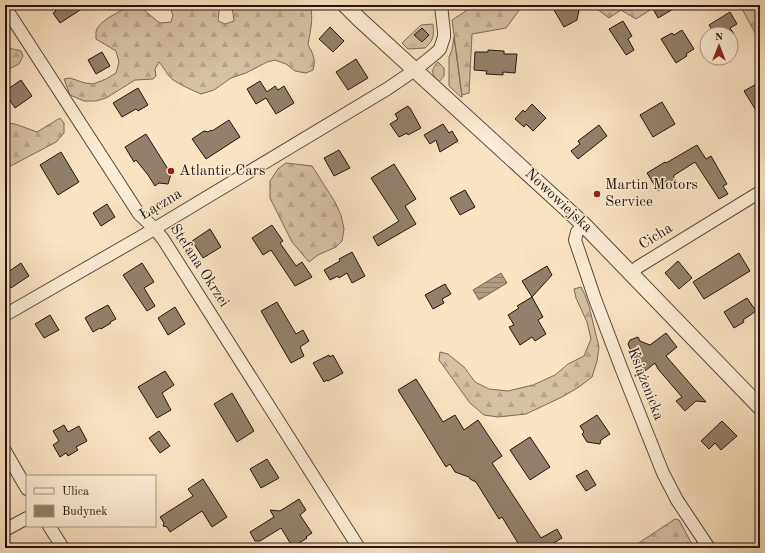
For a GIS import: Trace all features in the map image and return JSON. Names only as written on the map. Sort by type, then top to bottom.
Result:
[{"type":"street","name":"Nowowiejska","points":[[346,5],[359,19],[584,225],[760,407]]},
{"type":"street","name":"Łączna","points":[[5,315],[154,228],[415,70],[436,53],[442,44],[444,32],[441,5]]},
{"type":"street","name":"Stefana Okrzei","points":[[5,7],[139,214],[154,228],[167,245],[359,548]]},
{"type":"street","name":"Cicha","points":[[631,274],[638,267],[760,192]]},
{"type":"street","name":"Książenicka","points":[[584,225],[578,232],[575,240],[595,299],[662,473],[677,500],[710,548]]},
{"type":"street","points":[[5,451],[26,488]]},
{"type":"street","points":[[5,530],[26,519]]},
{"type":"street","points":[[50,527],[63,548]]},
{"type":"green space","points":[[132,5],[143,9],[161,23],[171,22],[173,15],[167,5],[218,5],[218,21],[225,24],[234,21],[231,5],[310,5],[312,20],[308,45],[314,57],[313,70],[306,73],[295,71],[286,64],[275,60],[231,78],[214,90],[201,94],[172,79],[159,62],[155,69],[156,76],[153,79],[135,80],[106,98],[96,101],[84,101],[70,95],[64,79],[70,78],[93,84],[116,73],[119,62],[116,51],[96,39],[96,32],[101,24],[106,20]]},
{"type":"green space","points":[[475,5],[523,5],[506,28],[472,34],[469,93],[462,95],[452,20]]},
{"type":"green space","points":[[592,5],[658,5],[636,19],[621,10],[609,18]]},
{"type":"green space","points":[[740,5],[760,5],[760,42]]},
{"type":"green space","points":[[433,24],[433,38],[425,48],[408,49],[402,43],[421,25]]},
{"type":"green space","points":[[454,37],[462,97],[449,86],[449,57],[452,50]]},
{"type":"green space","points":[[5,47],[21,51],[23,56],[19,64],[5,71]]},
{"type":"green space","points":[[438,62],[444,68],[444,76],[438,83],[434,77],[433,70]]},
{"type":"green space","points":[[60,118],[64,123],[64,133],[56,142],[5,169],[5,123],[15,124],[37,132]]},
{"type":"green space","points":[[286,163],[312,166],[335,202],[341,215],[344,229],[342,241],[336,247],[318,255],[309,262],[292,242],[270,198],[270,181],[278,169]]},
{"type":"green space","points":[[581,287],[589,306],[599,347],[597,361],[592,377],[562,397],[526,414],[498,417],[484,415],[470,403],[439,360],[440,352],[448,354],[464,367],[475,382],[489,389],[508,391],[533,385],[555,375],[568,364],[584,356],[591,339],[587,322],[576,298],[574,289]]},
{"type":"green space","points":[[675,519],[679,520],[694,548],[631,548]]},
{"type":"shaded area","points":[[501,273],[507,283],[479,300],[473,290]]},
{"type":"building","points":[[52,5],[88,5],[60,23],[53,13],[56,11]]},
{"type":"building","points":[[551,5],[580,5],[577,20],[564,27]]},
{"type":"building","points":[[651,5],[680,5],[658,18]]},
{"type":"building","points":[[730,12],[737,24],[734,26],[709,25]]},
{"type":"building","points":[[623,21],[632,36],[628,39],[634,50],[626,55],[609,29]]},
{"type":"building","points":[[330,27],[344,41],[333,52],[319,39]]},
{"type":"building","points":[[422,28],[429,35],[422,42],[414,35]]},
{"type":"building","points":[[682,30],[694,49],[686,54],[687,56],[676,63],[661,39],[672,33],[674,35]]},
{"type":"building","points":[[488,50],[504,51],[504,54],[517,54],[515,73],[503,72],[503,75],[486,74],[487,71],[474,70],[475,52],[488,52]]},
{"type":"building","points":[[102,52],[110,66],[96,74],[88,60]]},
{"type":"building","points":[[356,59],[368,78],[348,90],[336,72]]},
{"type":"building","points":[[21,80],[32,96],[15,108],[5,91]]},
{"type":"building","points":[[260,81],[267,92],[275,86],[278,90],[284,86],[294,103],[276,114],[266,98],[256,104],[247,89]]},
{"type":"building","points":[[760,82],[760,117],[744,91]]},
{"type":"building","points":[[138,88],[148,105],[138,111],[136,109],[122,117],[113,103]]},
{"type":"building","points":[[662,102],[675,124],[653,137],[640,115]]},
{"type":"building","points":[[532,104],[546,118],[533,131],[526,124],[524,127],[515,119],[523,110],[525,112]]},
{"type":"building","points":[[408,106],[421,128],[408,135],[407,133],[399,137],[390,124],[398,119],[395,114]]},
{"type":"building","points":[[229,120],[240,137],[206,159],[192,139],[204,131],[212,131]]},
{"type":"building","points":[[443,124],[449,133],[452,131],[458,141],[440,152],[436,140],[430,144],[424,135]]},
{"type":"building","points":[[599,125],[607,136],[578,159],[571,151],[580,144],[578,141]]},
{"type":"building","points":[[146,134],[171,174],[168,184],[159,183],[155,186],[136,160],[134,162],[125,147]]},
{"type":"building","points":[[697,145],[706,159],[711,156],[727,184],[723,186],[728,194],[719,199],[695,162],[673,176],[676,179],[658,191],[647,173]]},
{"type":"building","points":[[339,150],[350,168],[334,176],[324,158]]},
{"type":"building","points":[[61,152],[79,182],[58,195],[40,165]]},
{"type":"building","points":[[394,164],[416,199],[405,206],[416,224],[378,246],[373,237],[399,221],[371,178]]},
{"type":"building","points":[[465,190],[475,207],[460,215],[450,198]]},
{"type":"building","points":[[107,204],[115,217],[101,226],[93,213]]},
{"type":"building","points":[[272,225],[283,241],[280,243],[296,266],[302,262],[312,277],[295,286],[271,250],[263,255],[252,238]]},
{"type":"building","points":[[210,229],[221,247],[203,258],[192,241]]},
{"type":"building","points":[[352,252],[365,276],[352,283],[347,273],[339,278],[338,276],[330,280],[324,270]]},
{"type":"building","points":[[739,253],[750,271],[704,299],[693,282]]},
{"type":"building","points":[[678,261],[692,278],[679,289],[665,273]]},
{"type":"building","points":[[21,263],[29,276],[11,288],[5,279],[5,274]]},
{"type":"building","points":[[142,263],[154,282],[144,288],[155,306],[147,311],[123,275]]},
{"type":"building","points":[[547,266],[552,275],[532,297],[522,281]]},
{"type":"building","points":[[445,284],[451,294],[442,299],[444,303],[433,309],[425,295]]},
{"type":"building","points":[[532,297],[543,317],[538,320],[546,334],[535,341],[532,337],[520,345],[509,327],[514,325],[508,315],[519,308],[517,306]]},
{"type":"building","points":[[747,298],[756,311],[743,320],[744,322],[734,328],[724,312]]},
{"type":"building","points":[[277,302],[296,334],[303,330],[309,341],[300,347],[304,356],[291,363],[261,311]]},
{"type":"building","points":[[108,305],[116,319],[101,329],[100,328],[93,332],[85,318]]},
{"type":"building","points":[[175,307],[185,324],[168,335],[158,318]]},
{"type":"building","points":[[50,315],[59,330],[44,338],[35,324]]},
{"type":"building","points":[[666,333],[677,347],[666,356],[706,402],[696,401],[685,411],[676,401],[682,397],[658,369],[655,363],[645,371],[633,356],[628,344],[630,340],[638,337],[640,341],[650,345]]},
{"type":"building","points":[[329,355],[330,357],[333,355],[343,373],[324,382],[313,363]]},
{"type":"building","points":[[165,371],[174,385],[162,393],[171,410],[157,418],[138,387]]},
{"type":"building","points":[[416,379],[443,422],[455,415],[464,430],[478,420],[502,456],[492,463],[541,538],[557,529],[562,538],[547,547],[548,548],[521,548],[502,517],[499,519],[476,482],[469,477],[455,472],[450,464],[446,467],[398,390]]},
{"type":"building","points":[[232,393],[254,431],[237,442],[214,404]]},
{"type":"building","points":[[597,415],[610,434],[601,440],[600,444],[587,442],[582,434],[584,432],[580,426]]},
{"type":"building","points":[[722,421],[737,436],[721,450],[715,443],[709,449],[701,441]]},
{"type":"building","points":[[64,425],[68,432],[79,426],[87,441],[76,447],[78,450],[68,456],[66,453],[60,457],[53,445],[59,441],[53,431]]},
{"type":"building","points":[[159,431],[170,446],[160,453],[149,438]]},
{"type":"building","points":[[530,437],[550,467],[530,480],[510,450]]},
{"type":"building","points":[[267,459],[279,478],[261,488],[250,469]]},
{"type":"building","points":[[587,470],[596,485],[586,491],[576,476]]},
{"type":"building","points":[[203,479],[227,517],[212,527],[202,511],[170,532],[167,527],[163,526],[164,523],[160,517],[193,496],[188,489]]},
{"type":"building","points":[[299,499],[306,510],[300,515],[312,533],[306,537],[307,538],[292,546],[281,528],[260,541],[255,541],[250,532],[274,517],[270,510],[280,511]]},
{"type":"place","name":"Atlantic Cars","points":[[171,171]]},
{"type":"place","name":"Martin Motors Service","points":[[597,194]]}]
